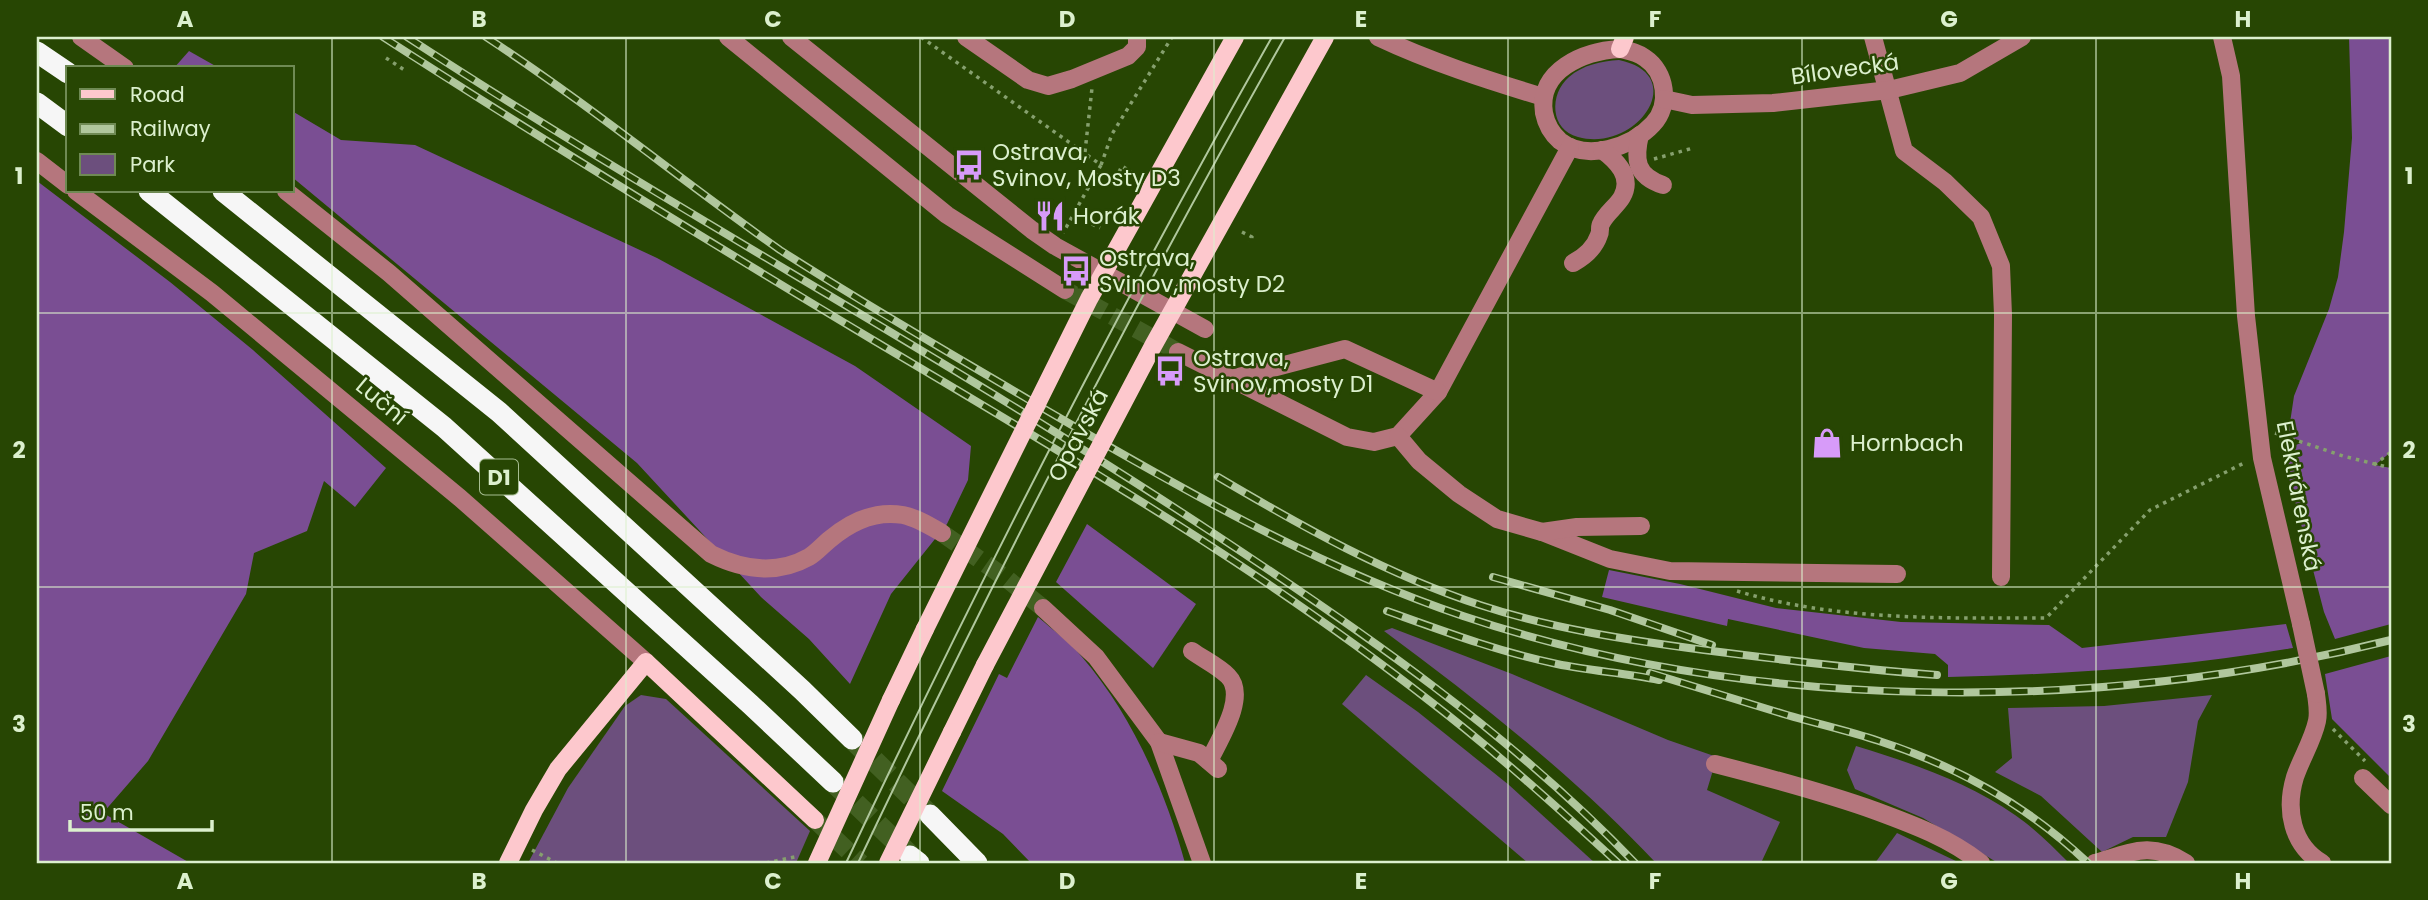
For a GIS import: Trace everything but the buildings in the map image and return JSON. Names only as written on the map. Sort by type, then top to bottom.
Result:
[{"type":"highway","points":[[37,52],[66,72]]},
{"type":"highway","points":[[37,103],[66,125]]},
{"type":"highway","name":"D1","points":[[150,192],[444,427],[833,782]]},
{"type":"highway","name":"D1","points":[[224,192],[499,412],[852,739]]},
{"type":"highway","points":[[930,815],[978,863]]},
{"type":"main road","points":[[817,863],[925,629],[1089,299],[1234,37]]},
{"type":"main road","name":"Opavská","points":[[888,863],[985,665],[1153,346],[1325,37]]},
{"type":"main road","points":[[508,863],[558,769],[646,662],[815,820]]},
{"type":"street","points":[[81,37],[122,66]]},
{"type":"street","points":[[728,37],[947,215],[1065,290]]},
{"type":"street","points":[[791,37],[1055,247],[1205,329]]},
{"type":"street","points":[[966,37],[1028,80],[1048,86],[1128,56],[1137,47],[1137,37]]},
{"type":"street","points":[[1378,37],[1476,76],[1543,96]]},
{"type":"street","points":[[1873,37],[1905,152],[1945,182],[1980,217],[2001,266],[2001,577]]},
{"type":"street","name":"Bílovecká","points":[[1664,99],[1692,105],[1773,103],[1889,90],[1960,73],[2022,37]]},
{"type":"street","name":"Elektrárenská","points":[[2222,37],[2231,76],[2246,316],[2262,458],[2316,694],[2316,724],[2295,779],[2290,807],[2295,835],[2322,863]]},
{"type":"street","points":[[1623,43],[1652,64],[1662,80],[1664,99],[1659,117],[1640,135],[1618,146],[1587,151],[1570,147],[1560,141],[1548,126],[1545,117],[1543,96],[1550,81],[1569,63],[1623,43]]},
{"type":"street","points":[[1640,135],[1636,150],[1643,175],[1663,185]]},
{"type":"street","points":[[1178,352],[1347,437],[1374,442],[1398,436],[1438,392],[1570,147]]},
{"type":"street","points":[[1573,263],[1575,251],[1590,230],[1601,224],[1623,195],[1625,178],[1620,165],[1602,150]]},
{"type":"street","points":[[37,161],[66,183]]},
{"type":"street","name":"Luční","points":[[77,192],[212,293],[288,355],[460,498],[646,662]]},
{"type":"street","points":[[287,192],[389,273],[711,554],[729,563],[749,568],[770,569],[791,565],[810,556],[855,521],[873,516],[903,515],[942,533]]},
{"type":"street","points":[[1231,379],[1345,349],[1438,392]]},
{"type":"street","points":[[1398,436],[1417,459],[1459,494],[1497,519],[1542,532],[1610,559],[1670,571],[1897,574]]},
{"type":"street","points":[[1542,532],[1577,527],[1641,526]]},
{"type":"street","points":[[1043,608],[1096,657],[1159,742],[1202,863]]},
{"type":"street","points":[[1159,742],[1199,753],[1214,766],[1235,702],[1236,689],[1229,676],[1192,650]]},
{"type":"street","points":[[1715,764],[1824,792],[1922,827],[1981,863]]},
{"type":"street","points":[[2363,778],[2391,805]]},
{"type":"street","points":[[2095,863],[2148,849],[2170,854],[2186,863]]},
{"type":"path","points":[[921,37],[1101,165]]},
{"type":"path","points":[[1055,247],[1101,165],[1112,134],[1172,37]]},
{"type":"path","points":[[386,58],[406,71]]},
{"type":"path","points":[[1085,152],[1094,69]]},
{"type":"path","points":[[1646,162],[1693,148]]},
{"type":"path","points":[[1119,172],[1122,166],[1132,172]]},
{"type":"path","points":[[1092,224],[1101,228]]},
{"type":"path","points":[[1242,232],[1252,237],[1249,242]]},
{"type":"path","points":[[1212,288],[1219,292]]},
{"type":"path","points":[[2260,429],[2391,468]]},
{"type":"path","points":[[2374,465],[2391,452]]},
{"type":"path","points":[[1734,590],[1772,601],[1898,618],[2046,618],[2150,510],[2251,460],[2262,458]]},
{"type":"path","points":[[2332,728],[2356,752]]},
{"type":"path","points":[[518,843],[557,863]]},
{"type":"path","points":[[766,863],[799,856]]},
{"type":"green space","points":[[1619,60],[1640,68],[1651,81],[1653,95],[1648,110],[1636,124],[1619,134],[1600,139],[1578,137],[1569,133],[1562,127],[1555,111],[1562,84],[1586,67]]},
{"type":"green space","points":[[1392,628],[1512,674],[1668,740],[1717,757],[1707,790],[1780,822],[1761,863],[1656,863],[1592,800],[1525,741],[1384,631]]},
{"type":"green space","points":[[1366,675],[1418,712],[1509,785],[1595,863],[1528,863],[1342,704]]},
{"type":"green space","points":[[641,695],[666,699],[810,831],[796,863],[528,863],[568,788],[625,706]]},
{"type":"green space","points":[[2212,695],[2198,721],[2188,782],[2166,837],[2133,837],[2102,852],[2041,796],[1995,772],[2012,758],[2008,708],[2104,706]]},
{"type":"green space","points":[[1856,746],[1958,783],[1997,803],[2043,837],[2068,862],[1998,863],[1923,818],[1855,789],[1847,770]]},
{"type":"green space","points":[[1897,833],[1960,863],[1875,863]]},
{"type":"shaded area","points":[[2349,37],[2391,37],[2391,452],[2375,465],[2391,468],[2391,624],[2335,639],[2324,612],[2282,451],[2303,442],[2288,436],[2294,396],[2329,309],[2338,277],[2352,138]]},
{"type":"shaded area","points":[[189,51],[215,66],[176,66]]},
{"type":"shaded area","points":[[294,112],[341,140],[415,145],[657,258],[855,366],[971,446],[968,480],[947,524],[891,594],[850,684],[809,639],[761,597],[637,463],[294,179]]},
{"type":"shaded area","points":[[37,181],[170,282],[253,350],[386,468],[355,507],[324,481],[307,531],[254,553],[246,594],[148,761],[103,813],[190,863],[37,863]]},
{"type":"shaded area","points":[[1087,524],[1196,604],[1153,668],[1056,582]]},
{"type":"shaded area","points":[[1609,570],[1680,584],[1776,608],[1901,622],[2049,625],[2082,648],[2286,624],[2293,648],[2207,661],[2121,669],[1948,677],[1948,665],[1935,654],[1864,648],[1728,619],[1727,626],[1602,597]]},
{"type":"shaded area","points":[[1038,617],[1077,652],[1100,680],[1131,728],[1168,808],[1185,863],[1031,863],[1003,834],[942,791],[999,674],[1007,678]]},
{"type":"shaded area","points":[[2391,656],[2391,778],[2332,719],[2325,674]]},
{"type":"tunnel","points":[[1065,290],[1178,352]]},
{"type":"tunnel","points":[[942,533],[1043,608]]},
{"type":"tunnel","points":[[852,739],[930,815]]},
{"type":"tunnel","points":[[833,782],[910,855]]},
{"type":"tunnel","points":[[815,820],[861,863]]},
{"type":"tram line","points":[[846,863],[1051,446],[1159,241],[1272,37]]},
{"type":"tram line","points":[[858,863],[1064,446],[1172,241],[1285,37]]},
{"type":"railway","points":[[383,37],[626,190],[1087,468],[1228,557],[1365,652],[1431,702],[1526,780],[1618,863]]},
{"type":"railway","points":[[407,37],[607,163],[1013,406],[1269,570],[1379,646],[1486,728],[1538,771],[1635,863]]},
{"type":"railway","points":[[486,37],[561,88],[780,250],[912,331],[1249,524],[1354,574],[1463,616],[1574,648],[1689,671],[1806,686],[1925,692],[2044,691],[2163,681],[2279,664],[2391,640]]},
{"type":"railway","points":[[1218,477],[1313,531],[1379,564],[1446,593],[1507,613],[1591,633],[1647,642],[1791,661],[1937,675]]},
{"type":"railway","points":[[1493,577],[1610,610],[1712,645]]},
{"type":"railway","points":[[1387,611],[1535,659],[1659,680]]},
{"type":"railway","points":[[1650,673],[1868,737],[1936,763],[2017,806],[2088,863]]},
{"type":"place","name":"Ostrava, Svinov, Mosty D3","points":[[969,165]]},
{"type":"place","name":"Horák","points":[[1050,216]]},
{"type":"place","name":"Ostrava, Svinov,mosty D2","points":[[1076,271]]},
{"type":"place","name":"Ostrava, Svinov,mosty D1","points":[[1170,371]]},
{"type":"place","name":"Hornbach","points":[[1827,443]]}]
